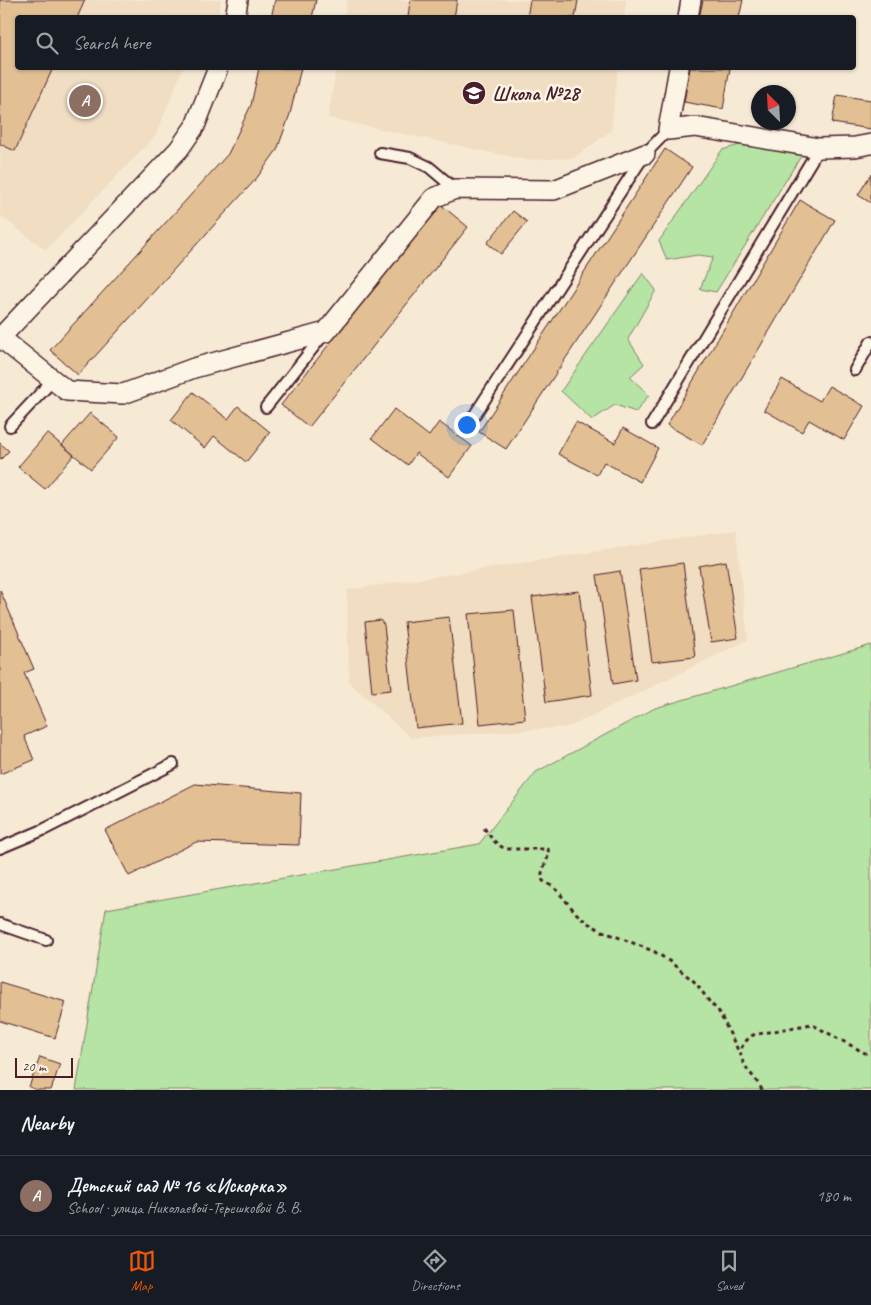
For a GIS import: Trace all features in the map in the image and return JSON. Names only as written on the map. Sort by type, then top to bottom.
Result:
[{"type":"street","points":[[236,15],[238,0]]},
{"type":"street","points":[[689,15],[692,0]]},
{"type":"street","points":[[217,70],[195,126],[179,149],[0,338],[67,391],[123,394],[194,368],[326,332],[434,198],[455,190],[554,190],[645,154]]},
{"type":"street","points":[[679,70],[668,130],[695,126],[819,148],[855,147],[871,144]]},
{"type":"lane","points":[[468,425],[645,154],[668,130]]},
{"type":"lane","points":[[652,424],[819,148]]},
{"type":"lane","points":[[380,153],[410,158],[429,168],[455,190]]},
{"type":"lane","points":[[266,407],[326,332]]},
{"type":"lane","points":[[855,370],[871,342]]},
{"type":"lane","points":[[10,426],[53,380]]},
{"type":"lane","points":[[0,848],[43,830],[173,764]]},
{"type":"lane","points":[[0,924],[46,940]]},
{"type":"path","points":[[484,828],[493,840],[507,849],[548,849],[549,853],[542,874],[543,881],[555,888],[576,913],[586,922],[602,931],[655,952],[696,983],[711,1004],[718,1010],[740,1054],[741,1060],[762,1090]]},
{"type":"path","points":[[740,1054],[746,1040],[753,1035],[811,1024],[864,1053],[871,1053]]},
{"type":"shaded area","points":[[0,0],[221,0],[218,15],[15,15],[15,70],[182,70],[156,135],[46,250],[0,216]]},
{"type":"shaded area","points":[[347,0],[626,0],[624,15],[344,15]]},
{"type":"shaded area","name":"Школа №28","points":[[336,70],[618,70],[611,131],[574,158],[526,160],[328,118]]},
{"type":"shaded area","points":[[736,530],[748,640],[569,727],[411,738],[349,682],[347,590]]},
{"type":"green space","points":[[743,144],[803,153],[716,292],[700,289],[713,257],[698,255],[667,260],[659,241],[722,150]]},
{"type":"green space","points":[[643,273],[656,290],[628,339],[644,364],[630,377],[649,395],[636,412],[615,405],[592,420],[561,391]]},
{"type":"green space","points":[[871,645],[871,1090],[76,1090],[106,909],[479,844],[536,772],[655,708]]},
{"type":"building","points":[[0,0],[85,0],[78,15],[15,15],[15,70],[52,70],[15,151],[0,144]]},
{"type":"building","points":[[275,0],[316,0],[313,15],[272,15]]},
{"type":"building","points":[[410,0],[457,0],[454,15],[408,15]]},
{"type":"building","points":[[530,0],[578,0],[576,15],[528,15]]},
{"type":"building","points":[[703,0],[743,0],[740,15],[700,15]]},
{"type":"building","points":[[259,70],[301,70],[290,114],[277,150],[256,179],[78,375],[50,350],[228,154],[251,105]]},
{"type":"building","points":[[690,70],[730,70],[723,109],[684,102]]},
{"type":"building","points":[[837,95],[871,100],[871,129],[832,123]]},
{"type":"building","points":[[665,149],[692,167],[506,449],[479,432]]},
{"type":"building","points":[[871,174],[871,203],[858,195]]},
{"type":"building","points":[[800,200],[835,220],[702,445],[667,425]]},
{"type":"building","points":[[440,204],[468,227],[309,427],[281,405]]},
{"type":"building","points":[[513,211],[527,222],[501,254],[487,243]]},
{"type":"building","points":[[782,379],[820,401],[829,386],[864,406],[844,440],[809,420],[802,432],[764,410]]},
{"type":"building","points":[[193,392],[228,419],[238,406],[270,432],[246,462],[214,436],[205,448],[171,420]]},
{"type":"building","points":[[394,409],[429,436],[439,422],[472,446],[449,477],[416,453],[408,465],[372,438]]},
{"type":"building","points":[[90,413],[119,437],[91,469],[62,445]]},
{"type":"building","points":[[576,422],[615,443],[623,428],[658,448],[640,482],[604,462],[597,475],[558,454]]},
{"type":"building","points":[[47,433],[74,455],[45,489],[18,467]]},
{"type":"building","points":[[0,443],[9,451],[0,460]]},
{"type":"building","points":[[726,561],[738,638],[711,642],[699,566]]},
{"type":"building","points":[[683,563],[695,657],[652,662],[639,569]]},
{"type":"building","points":[[620,571],[636,680],[613,684],[597,575]]},
{"type":"building","points":[[0,590],[34,669],[24,673],[47,726],[24,736],[34,760],[0,774]]},
{"type":"building","points":[[579,591],[592,695],[546,702],[532,597]]},
{"type":"building","points":[[514,610],[525,719],[480,724],[468,614]]},
{"type":"building","points":[[449,617],[462,723],[416,728],[404,622]]},
{"type":"building","points":[[380,620],[384,625],[391,690],[372,692],[365,622]]},
{"type":"building","points":[[195,784],[301,793],[299,845],[196,842],[129,876],[105,830]]},
{"type":"building","points":[[0,982],[66,1002],[55,1038],[0,1021]]},
{"type":"building","points":[[40,1057],[60,1064],[51,1090],[37,1090],[29,1087]]},
{"type":"place","name":"Школа №28","points":[[474,93]]},
{"type":"place","name":"Детский сад № 16 «Искорка»","points":[[85,101]]}]
